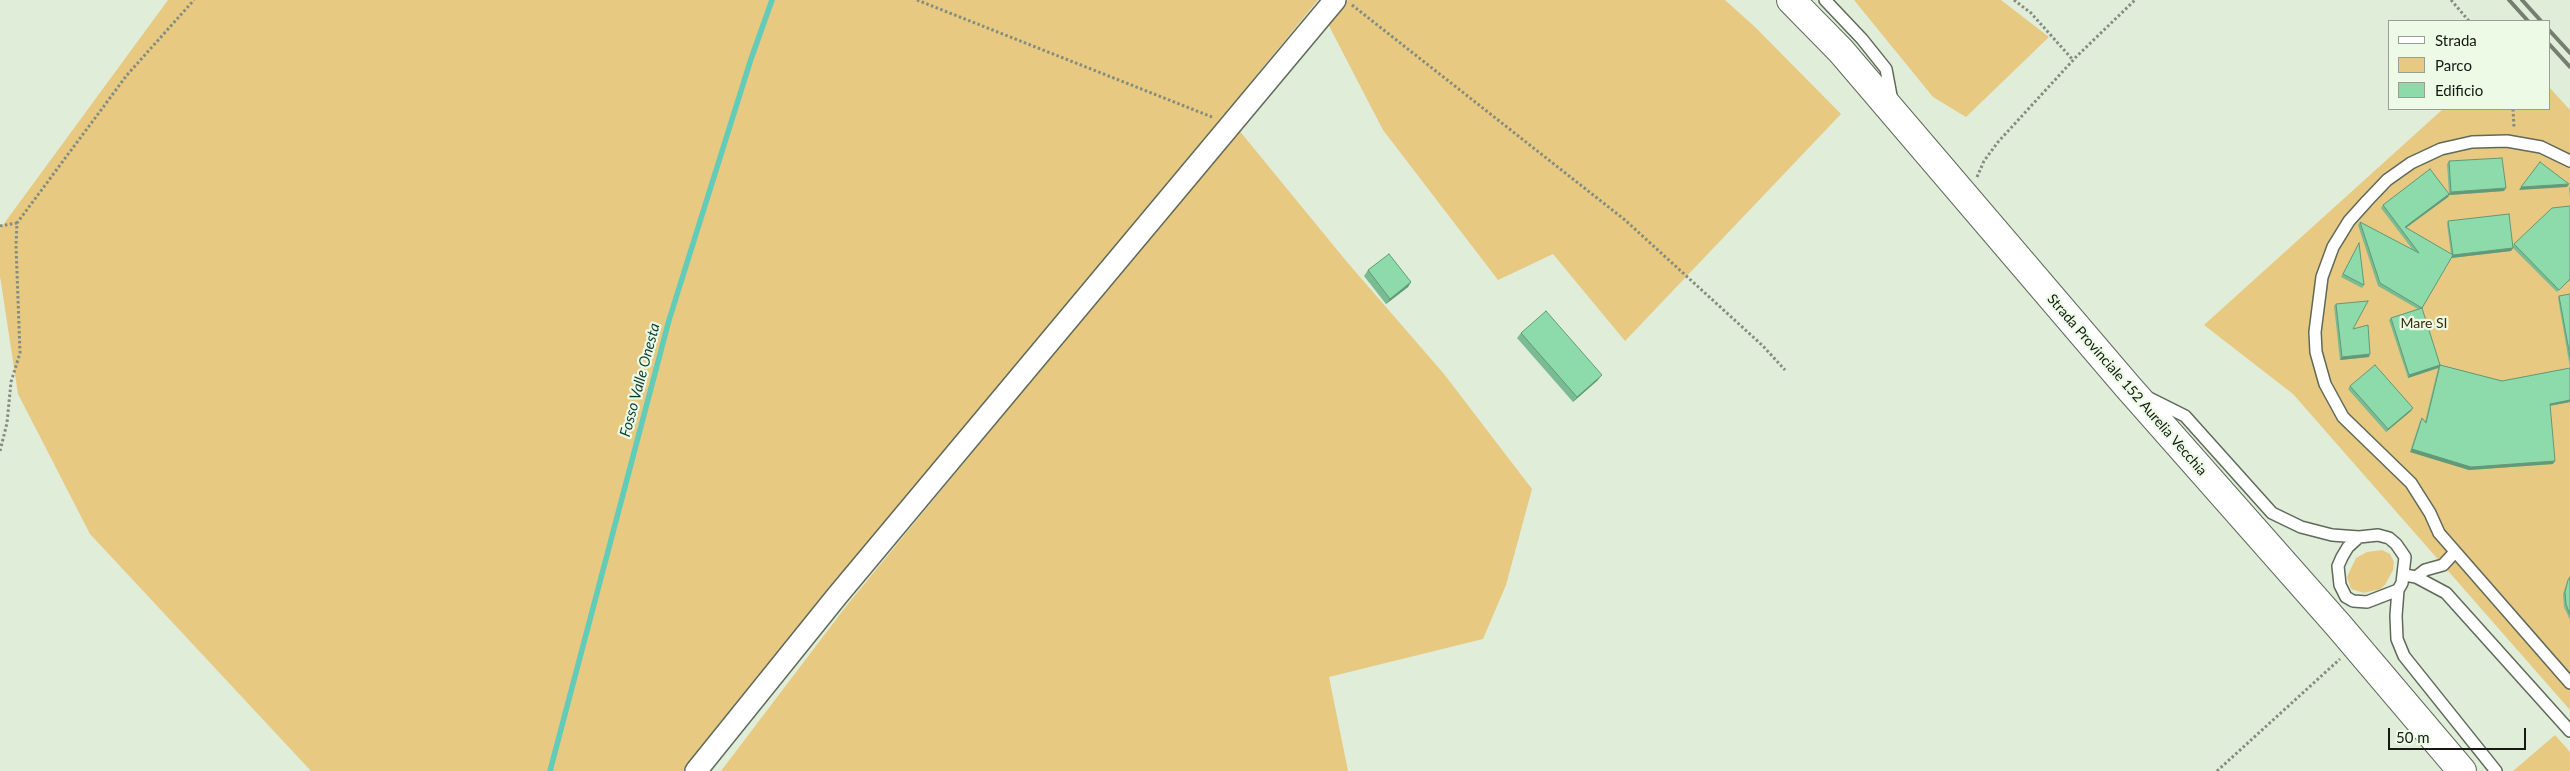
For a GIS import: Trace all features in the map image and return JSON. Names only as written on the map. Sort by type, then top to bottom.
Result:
[{"type":"main road","name":"Strada Provinciale 152 Aurelia Vecchia","points":[[1790,0],[1841,51],[2128,387],[2322,595],[2347,635],[2462,771]]},
{"type":"street","points":[[696,771],[837,596],[1335,0]]},
{"type":"lane","points":[[1825,0],[1862,39],[1886,69],[1894,112]]},
{"type":"lane","points":[[2570,161],[2541,147],[2507,141],[2472,142],[2441,150],[2411,163],[2387,180],[2349,221],[2333,247],[2322,277],[2315,332],[2316,352],[2325,384],[2343,417],[2411,483],[2439,533],[2570,683]]},
{"type":"lane","points":[[2128,387],[2185,416],[2272,513],[2301,527],[2332,535],[2359,537],[2378,535],[2389,538],[2405,557],[2411,576],[2446,593],[2570,731]]},
{"type":"lane","points":[[2346,597],[2340,585],[2338,566],[2348,547],[2359,537]]},
{"type":"lane","points":[[2322,595],[2346,597],[2353,601],[2367,602],[2398,590],[2411,576],[2443,564],[2455,552]]},
{"type":"lane","points":[[2398,590],[2396,616],[2398,639],[2404,656],[2496,771]]},
{"type":"lane","points":[[2346,597],[2340,610],[2347,635]]},
{"type":"path","points":[[0,451],[8,423],[11,382],[20,353],[16,245],[17,223],[127,75],[194,0]]},
{"type":"path","points":[[917,0],[1213,118],[1226,129]]},
{"type":"path","points":[[1346,0],[1624,220],[1763,346],[1785,370]]},
{"type":"path","points":[[2014,0],[2031,13],[2073,60]]},
{"type":"path","points":[[1968,199],[1984,161],[1993,148],[2073,60],[2135,0]]},
{"type":"path","points":[[2451,0],[2468,20]]},
{"type":"path","points":[[0,226],[17,223]]},
{"type":"path","points":[[2217,771],[2347,635]]},
{"type":"green space","points":[[168,0],[1318,0],[688,771],[311,771],[90,534],[18,394],[0,276],[0,229]]},
{"type":"green space","points":[[1348,0],[1725,0],[1755,27],[1841,114],[1625,341],[1553,254],[1498,280],[1383,130],[1328,24]]},
{"type":"green space","points":[[1854,0],[2001,0],[2049,37],[1966,117],[1933,97]]},
{"type":"green space","name":"Mare SI","points":[[2550,88],[2570,110],[2570,710],[2293,394],[2204,325],[2442,110],[2550,110]]},
{"type":"green space","points":[[1238,129],[1347,262],[1444,374],[1532,489],[1506,585],[1483,639],[1329,677],[1348,771],[721,771],[847,605]]},
{"type":"green space","points":[[2382,550],[2390,554],[2394,562],[2393,570],[2385,585],[2380,589],[2364,593],[2351,589],[2347,577],[2356,558],[2367,552]]},
{"type":"green space","points":[[2555,735],[2570,752],[2570,771],[2513,771]]},
{"type":"building","points":[[2502,158],[2506,188],[2451,192],[2449,161]]},
{"type":"building","points":[[2540,162],[2569,184],[2521,187]]},
{"type":"building","points":[[2430,169],[2449,194],[2405,227],[2453,255],[2422,308],[2380,283],[2360,222],[2419,253],[2383,205]]},
{"type":"building","points":[[2570,206],[2570,279],[2559,290],[2514,244],[2552,208]]},
{"type":"building","points":[[2509,214],[2513,248],[2453,255],[2448,221]]},
{"type":"building","points":[[2359,243],[2364,285],[2343,274]]},
{"type":"building","points":[[1389,254],[1411,282],[1390,299],[1368,270]]},
{"type":"building","points":[[2570,294],[2570,356],[2559,296]]},
{"type":"building","points":[[2368,301],[2353,329],[2368,325],[2370,354],[2342,357],[2336,304]]},
{"type":"building","points":[[2422,308],[2440,365],[2409,375],[2391,318]]},
{"type":"building","points":[[1546,311],[1602,375],[1577,397],[1521,333]]},
{"type":"building","points":[[2375,365],[2413,408],[2388,429],[2350,386]]},
{"type":"building","points":[[2440,365],[2502,381],[2570,368],[2570,400],[2550,404],[2555,461],[2471,467],[2412,449],[2422,418],[2426,423]]},
{"type":"building","points":[[2570,577],[2570,615],[2566,604],[2565,592]]},
{"type":"waterway","name":"Fosso Valle Onesta","points":[[550,771],[669,320],[751,59],[772,0]]},
{"type":"railway","points":[[2509,0],[2527,20]]},
{"type":"railway","points":[[2522,0],[2540,20]]},
{"type":"railway","points":[[2550,31],[2570,53]]},
{"type":"railway","points":[[2550,45],[2570,67]]}]
